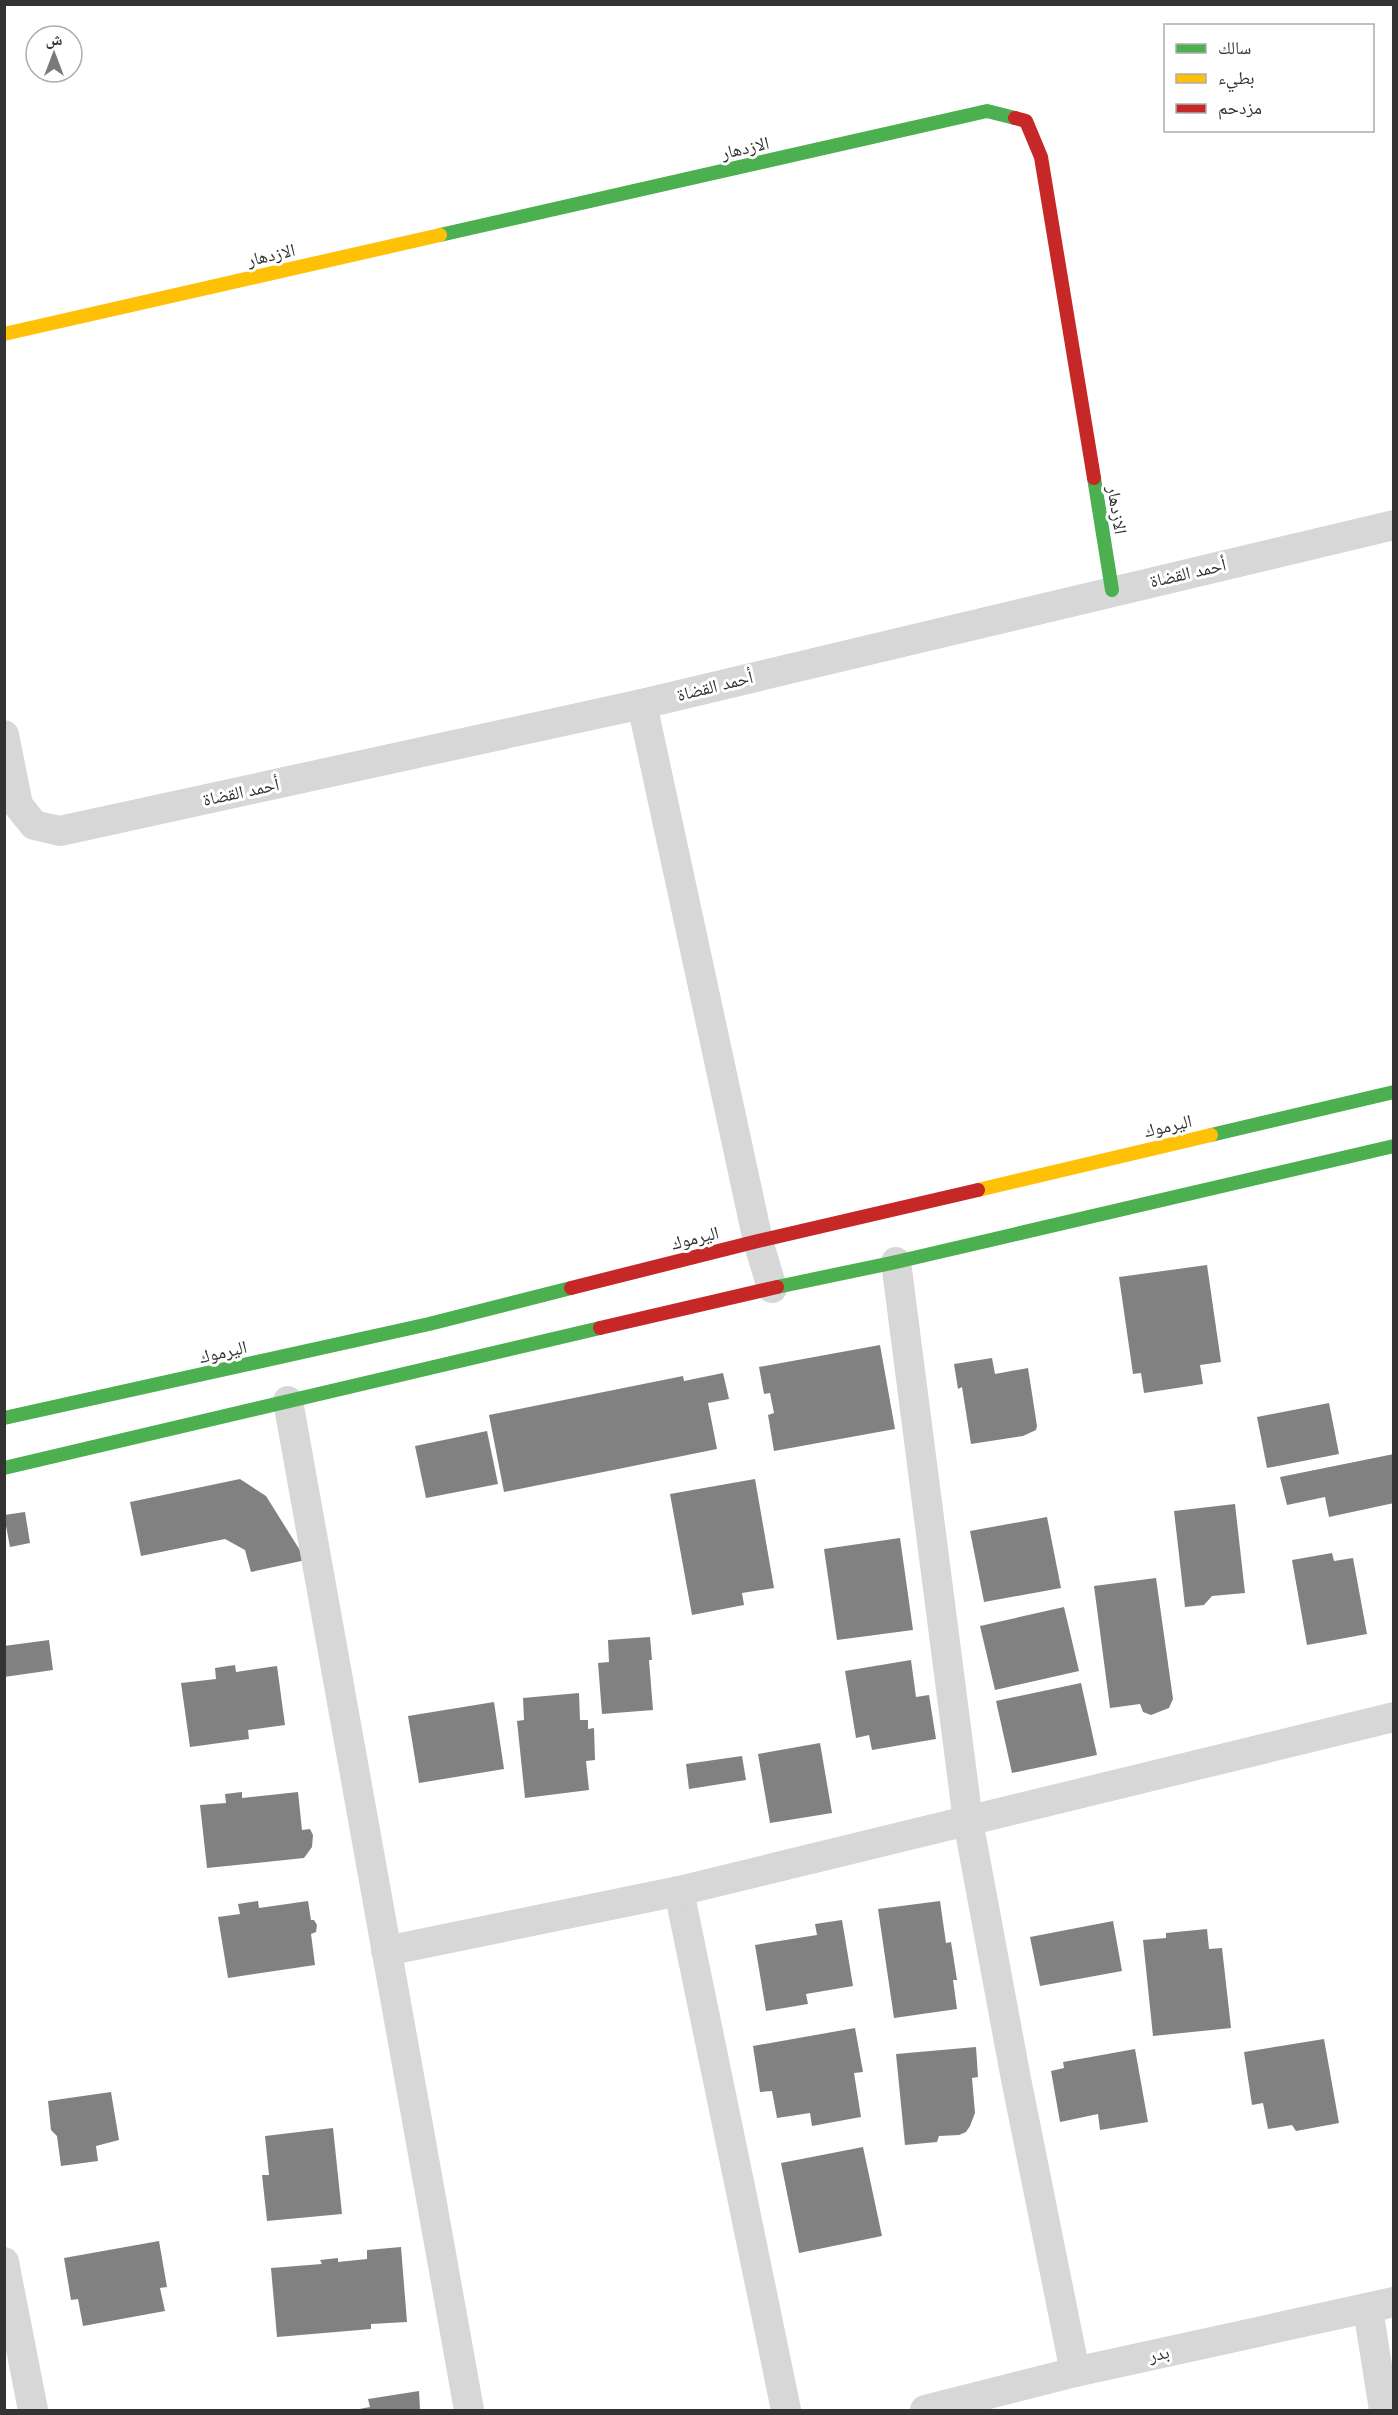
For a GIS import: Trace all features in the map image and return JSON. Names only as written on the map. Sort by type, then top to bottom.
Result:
[{"type":"street","name":"الازدهار","points":[[4,334],[987,111],[1026,121],[1041,157],[1112,590]]},
{"type":"street","name":"أحمد القضاة","points":[[4,735],[18,805],[34,825],[60,831],[642,704],[1112,590],[1394,525]]},
{"type":"street","points":[[642,704],[758,1241],[772,1288]]},
{"type":"street","name":"اليرموك","points":[[4,1418],[429,1324],[758,1241],[1394,1092]]},
{"type":"street","points":[[4,1468],[772,1288],[896,1262],[1394,1146]]},
{"type":"street","points":[[896,1262],[968,1821],[1016,2079],[1075,2372]]},
{"type":"street","points":[[288,1401],[469,2410]]},
{"type":"street","points":[[386,1951],[679,1891],[1394,1717]]},
{"type":"street","points":[[679,1891],[786,2410]]},
{"type":"street","points":[[4,2262],[33,2410]]},
{"type":"street","points":[[1381,2305],[1384,2410]]},
{"type":"street","name":"بدر","points":[[925,2410],[1075,2372],[1381,2305]]},
{"type":"building","points":[[1207,1265],[1221,1362],[1200,1365],[1203,1384],[1144,1393],[1141,1373],[1133,1374],[1119,1277]]},
{"type":"building","points":[[880,1345],[895,1429],[774,1451],[768,1415],[774,1413],[770,1393],[764,1394],[759,1367]]},
{"type":"building","points":[[992,1358],[995,1374],[1028,1368],[1037,1426],[1036,1430],[1023,1436],[971,1444],[962,1387],[958,1389],[954,1364]]},
{"type":"building","points":[[723,1373],[729,1399],[708,1403],[717,1449],[504,1492],[489,1415],[683,1376],[684,1381]]},
{"type":"building","points":[[1329,1403],[1339,1454],[1267,1468],[1257,1417]]},
{"type":"building","points":[[487,1431],[498,1484],[426,1498],[415,1446]]},
{"type":"building","points":[[1394,1454],[1394,1503],[1329,1517],[1325,1497],[1287,1505],[1280,1477]]},
{"type":"building","points":[[240,1479],[266,1496],[306,1560],[251,1572],[245,1550],[225,1539],[141,1556],[130,1502]]},
{"type":"building","points":[[755,1479],[774,1588],[742,1593],[744,1605],[692,1615],[670,1494]]},
{"type":"building","points":[[1235,1504],[1245,1593],[1212,1596],[1204,1605],[1185,1607],[1174,1511]]},
{"type":"building","points":[[25,1512],[30,1543],[10,1547],[4,1515]]},
{"type":"building","points":[[1047,1517],[1061,1588],[984,1602],[970,1531]]},
{"type":"building","points":[[900,1538],[913,1630],[837,1640],[824,1549]]},
{"type":"building","points":[[1332,1553],[1334,1561],[1353,1558],[1367,1634],[1307,1645],[1292,1560]]},
{"type":"building","points":[[1156,1578],[1173,1699],[1169,1708],[1151,1715],[1143,1712],[1140,1704],[1110,1708],[1094,1586]]},
{"type":"building","points":[[1064,1607],[1079,1671],[995,1690],[980,1626]]},
{"type":"building","points":[[650,1637],[652,1660],[649,1660],[653,1710],[602,1714],[598,1663],[609,1662],[608,1640]]},
{"type":"building","points":[[49,1640],[53,1670],[4,1677],[4,1646]]},
{"type":"building","points":[[911,1660],[916,1697],[929,1695],[936,1739],[872,1750],[869,1735],[856,1738],[845,1671]]},
{"type":"building","points":[[235,1665],[236,1672],[277,1666],[285,1725],[248,1730],[249,1739],[190,1747],[181,1683],[216,1679],[215,1668]]},
{"type":"building","points":[[1081,1683],[1097,1755],[1012,1773],[996,1701]]},
{"type":"building","points":[[579,1693],[580,1720],[588,1720],[588,1729],[594,1728],[595,1760],[586,1761],[589,1790],[525,1798],[517,1721],[524,1720],[523,1698]]},
{"type":"building","points":[[494,1702],[504,1769],[419,1783],[408,1716]]},
{"type":"building","points":[[820,1743],[832,1813],[770,1823],[758,1754]]},
{"type":"building","points":[[742,1756],[746,1780],[689,1789],[686,1764]]},
{"type":"building","points":[[242,1792],[242,1798],[298,1792],[302,1830],[310,1829],[313,1835],[312,1847],[304,1858],[207,1868],[200,1805],[226,1803],[225,1794]]},
{"type":"building","points":[[258,1901],[259,1908],[308,1901],[311,1920],[314,1920],[317,1925],[316,1932],[311,1934],[315,1965],[228,1978],[218,1917],[240,1914],[238,1904]]},
{"type":"building","points":[[940,1901],[946,1943],[951,1942],[957,1980],[953,1980],[957,2009],[894,2018],[878,1909]]},
{"type":"building","points":[[842,1920],[853,1986],[806,1994],[808,2004],[766,2011],[755,1945],[817,1935],[815,1924]]},
{"type":"building","points":[[1113,1921],[1122,1971],[1040,1986],[1030,1937]]},
{"type":"building","points":[[1207,1929],[1209,1949],[1222,1948],[1231,2028],[1153,2036],[1143,1940],[1166,1938],[1166,1933]]},
{"type":"building","points":[[855,2028],[863,2072],[854,2073],[861,2117],[812,2126],[810,2113],[777,2118],[772,2091],[760,2092],[753,2046]]},
{"type":"building","points":[[1324,2039],[1339,2123],[1296,2131],[1292,2125],[1268,2129],[1263,2103],[1252,2105],[1244,2052]]},
{"type":"building","points":[[976,2047],[978,2077],[972,2078],[975,2113],[966,2132],[959,2135],[939,2136],[937,2142],[905,2145],[896,2054]]},
{"type":"building","points":[[1135,2049],[1148,2122],[1100,2130],[1098,2114],[1060,2122],[1051,2071],[1064,2068],[1063,2062]]},
{"type":"building","points":[[111,2092],[119,2140],[96,2146],[98,2161],[61,2166],[57,2136],[51,2130],[48,2101]]},
{"type":"building","points":[[333,2128],[342,2214],[267,2221],[262,2175],[269,2175],[265,2136]]},
{"type":"building","points":[[863,2147],[882,2236],[799,2253],[781,2163]]},
{"type":"building","points":[[159,2241],[167,2287],[160,2288],[165,2311],[83,2326],[78,2299],[71,2300],[64,2258]]},
{"type":"building","points":[[401,2247],[407,2322],[371,2324],[371,2329],[277,2337],[271,2268],[322,2264],[320,2260],[338,2258],[338,2262],[367,2259],[367,2250]]},
{"type":"building","points":[[419,2391],[420,2410],[354,2410],[370,2407],[368,2399]]},
{"type":"traffic: fast","points":[[440,235],[987,111],[1015,118]]},
{"type":"traffic: fast","points":[[1094,478],[1112,590]]},
{"type":"traffic: fast","points":[[1211,1135],[1394,1092]]},
{"type":"traffic: fast","points":[[777,1287],[896,1262],[1394,1146]]},
{"type":"traffic: fast","points":[[4,1418],[429,1324],[571,1288]]},
{"type":"traffic: fast","points":[[4,1468],[600,1328]]},
{"type":"traffic: slow","points":[[4,334],[440,235]]},
{"type":"traffic: slow","points":[[978,1190],[1211,1135]]},
{"type":"traffic: jam","points":[[1015,118],[1026,121],[1041,157],[1094,478]]},
{"type":"traffic: jam","points":[[571,1288],[758,1241],[978,1190]]},
{"type":"traffic: jam","points":[[600,1328],[777,1287]]}]
